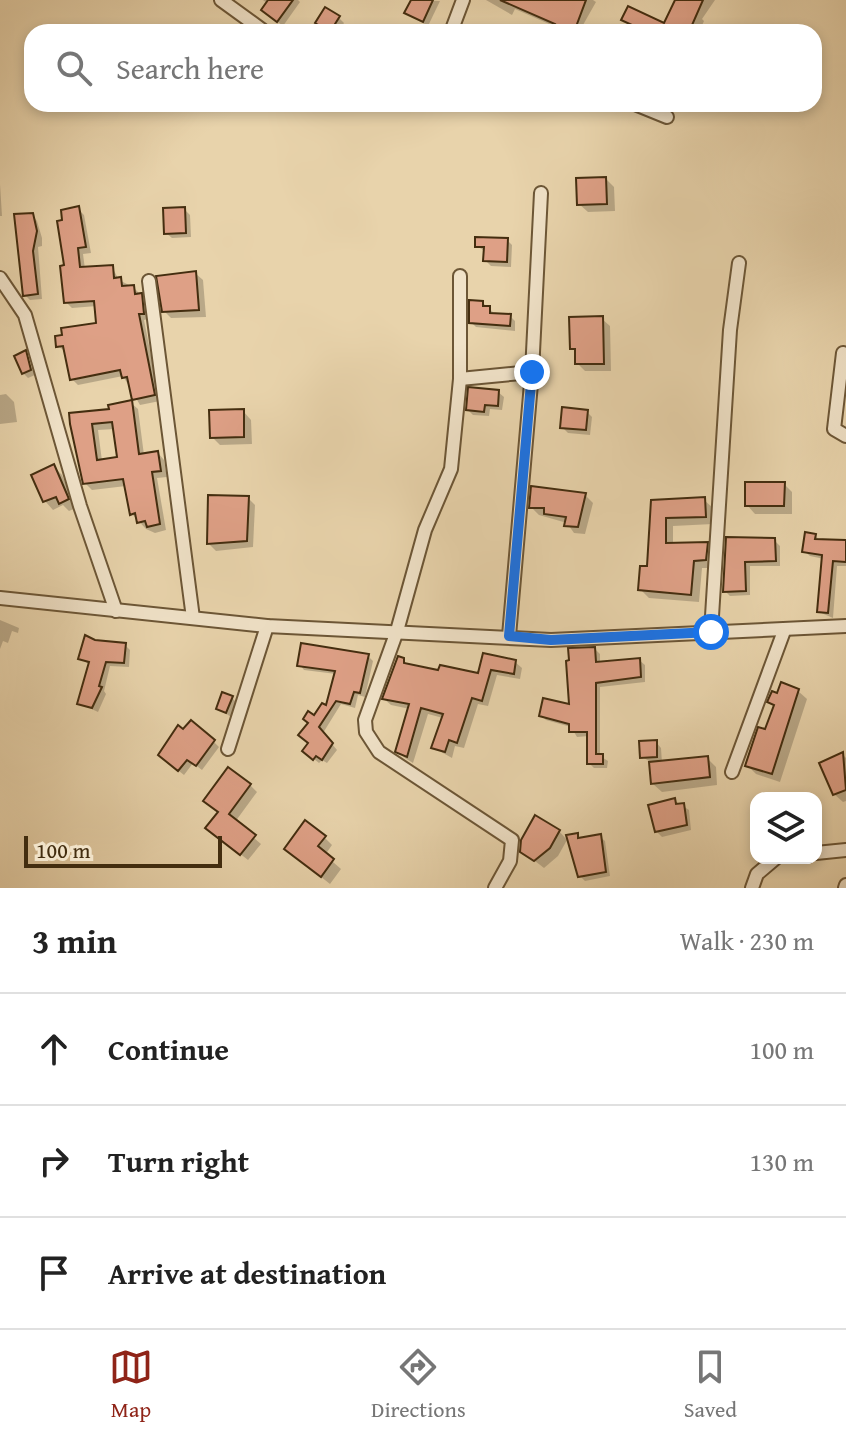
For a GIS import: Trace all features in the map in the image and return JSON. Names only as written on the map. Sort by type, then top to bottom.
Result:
[{"type":"street","points":[[221,0],[254,24]]},
{"type":"street","points":[[455,24],[463,0]]},
{"type":"street","points":[[655,112],[667,117]]},
{"type":"street","points":[[509,636],[532,372],[541,193]]},
{"type":"street","points":[[711,632],[729,346],[739,263]]},
{"type":"street","points":[[460,276],[460,379],[451,469],[425,530],[397,631],[365,720],[366,732],[379,752],[512,840],[510,861],[495,888]]},
{"type":"street","points":[[0,278],[12,290],[25,315],[75,491],[116,611]]},
{"type":"street","points":[[149,281],[193,618]]},
{"type":"street","points":[[843,353],[834,429],[846,436]]},
{"type":"street","points":[[460,379],[532,372]]},
{"type":"street","points":[[0,598],[267,626],[397,631],[474,638],[509,636],[551,640],[846,626]]},
{"type":"street","points":[[228,749],[267,626]]},
{"type":"street","points":[[732,772],[784,631]]},
{"type":"street","points":[[822,852],[846,850]]},
{"type":"street","points":[[752,888],[757,874],[769,864]]},
{"type":"building","points":[[268,0],[293,0],[277,22],[261,10]]},
{"type":"building","points":[[411,0],[433,0],[423,22],[404,13]]},
{"type":"building","points":[[500,0],[586,0],[577,24],[555,24]]},
{"type":"building","points":[[675,0],[703,0],[692,24],[630,24],[621,20],[628,6],[664,23]]},
{"type":"building","points":[[325,7],[340,16],[335,24],[315,23]]},
{"type":"building","points":[[606,177],[607,204],[577,205],[576,178]]},
{"type":"building","points":[[79,206],[86,247],[78,248],[80,267],[113,265],[114,278],[121,277],[122,286],[134,285],[135,294],[142,293],[144,314],[139,314],[155,395],[132,400],[127,377],[122,378],[120,370],[70,380],[63,346],[56,347],[55,336],[62,335],[61,328],[96,323],[94,301],[64,303],[60,266],[64,265],[57,221],[62,220],[61,210]]},
{"type":"building","points":[[185,207],[186,233],[164,234],[163,208]]},
{"type":"building","points":[[33,213],[37,231],[33,251],[38,294],[23,296],[14,214]]},
{"type":"building","points":[[475,237],[508,238],[507,262],[483,261],[484,247],[475,247]]},
{"type":"building","points":[[196,271],[199,310],[162,312],[156,276]]},
{"type":"building","points":[[469,300],[483,301],[483,306],[490,306],[490,313],[511,314],[510,326],[469,323]]},
{"type":"building","points":[[603,316],[604,364],[575,364],[575,349],[570,349],[569,317]]},
{"type":"building","points":[[26,350],[31,370],[22,374],[14,356]]},
{"type":"building","points":[[468,387],[499,390],[498,406],[485,405],[484,412],[466,410]]},
{"type":"building","points":[[132,400],[139,454],[158,451],[161,471],[152,472],[160,524],[147,527],[145,521],[137,523],[135,513],[130,515],[123,479],[83,484],[69,413],[109,409],[108,405]],"holes":[[[112,422],[117,457],[97,460],[92,424]]]},
{"type":"building","points":[[562,407],[588,410],[586,430],[560,428]]},
{"type":"building","points":[[244,409],[244,437],[210,438],[209,410]]},
{"type":"building","points":[[54,464],[69,499],[59,504],[56,497],[43,502],[31,475]]},
{"type":"building","points":[[745,482],[785,482],[784,506],[745,506]]},
{"type":"building","points":[[531,486],[586,493],[578,527],[564,526],[566,517],[544,514],[544,508],[529,508]]},
{"type":"building","points":[[208,495],[249,496],[247,541],[207,544]]},
{"type":"building","points":[[705,497],[706,517],[666,518],[666,543],[708,542],[706,560],[694,561],[691,595],[638,590],[640,566],[647,566],[651,500]]},
{"type":"building","points":[[805,532],[816,534],[815,539],[846,540],[846,562],[833,561],[828,613],[817,612],[822,555],[802,552]]},
{"type":"building","points":[[726,537],[775,538],[776,561],[745,562],[746,591],[723,592]]},
{"type":"building","points":[[85,635],[95,640],[126,643],[124,663],[106,662],[99,686],[102,687],[92,708],[77,704],[89,662],[78,659]]},
{"type":"building","points":[[301,643],[369,654],[360,693],[354,692],[350,704],[336,701],[319,727],[333,743],[322,760],[316,756],[313,760],[302,751],[308,743],[298,735],[308,723],[303,719],[308,711],[314,715],[322,703],[326,705],[335,671],[297,666]]},
{"type":"building","points":[[595,647],[596,662],[640,658],[641,677],[596,683],[596,754],[603,754],[603,764],[587,764],[587,732],[569,732],[569,724],[539,716],[543,698],[569,704],[568,648]]},
{"type":"building","points":[[483,653],[516,660],[514,674],[491,670],[482,701],[472,698],[457,743],[449,740],[445,752],[431,748],[443,714],[421,708],[407,757],[395,752],[409,704],[382,699],[398,656],[404,658],[404,663],[438,670],[440,665],[478,673]]},
{"type":"building","points":[[781,682],[799,689],[772,774],[745,766],[758,727],[765,729],[774,705],[767,702],[772,691],[777,693]]},
{"type":"building","points":[[222,692],[233,696],[226,713],[216,709]]},
{"type":"building","points":[[191,720],[215,740],[196,766],[187,760],[178,771],[158,755],[178,725],[183,729]]},
{"type":"building","points":[[657,740],[657,757],[640,758],[639,741]]},
{"type":"building","points":[[843,752],[846,790],[833,795],[819,763]]},
{"type":"building","points":[[708,756],[710,777],[651,784],[649,762]]},
{"type":"building","points":[[228,767],[251,784],[229,814],[256,835],[240,855],[205,828],[218,812],[203,801]]},
{"type":"building","points":[[675,798],[676,804],[684,803],[687,825],[655,832],[648,805]]},
{"type":"building","points":[[535,815],[560,830],[550,848],[534,861],[520,852],[521,840]]},
{"type":"building","points":[[305,820],[326,836],[318,846],[334,859],[321,877],[284,849]]},
{"type":"building","points":[[578,833],[578,838],[601,834],[606,872],[578,877],[566,835]]},
{"type":"route","points":[[532,372],[509,636],[551,640],[711,632]]}]
